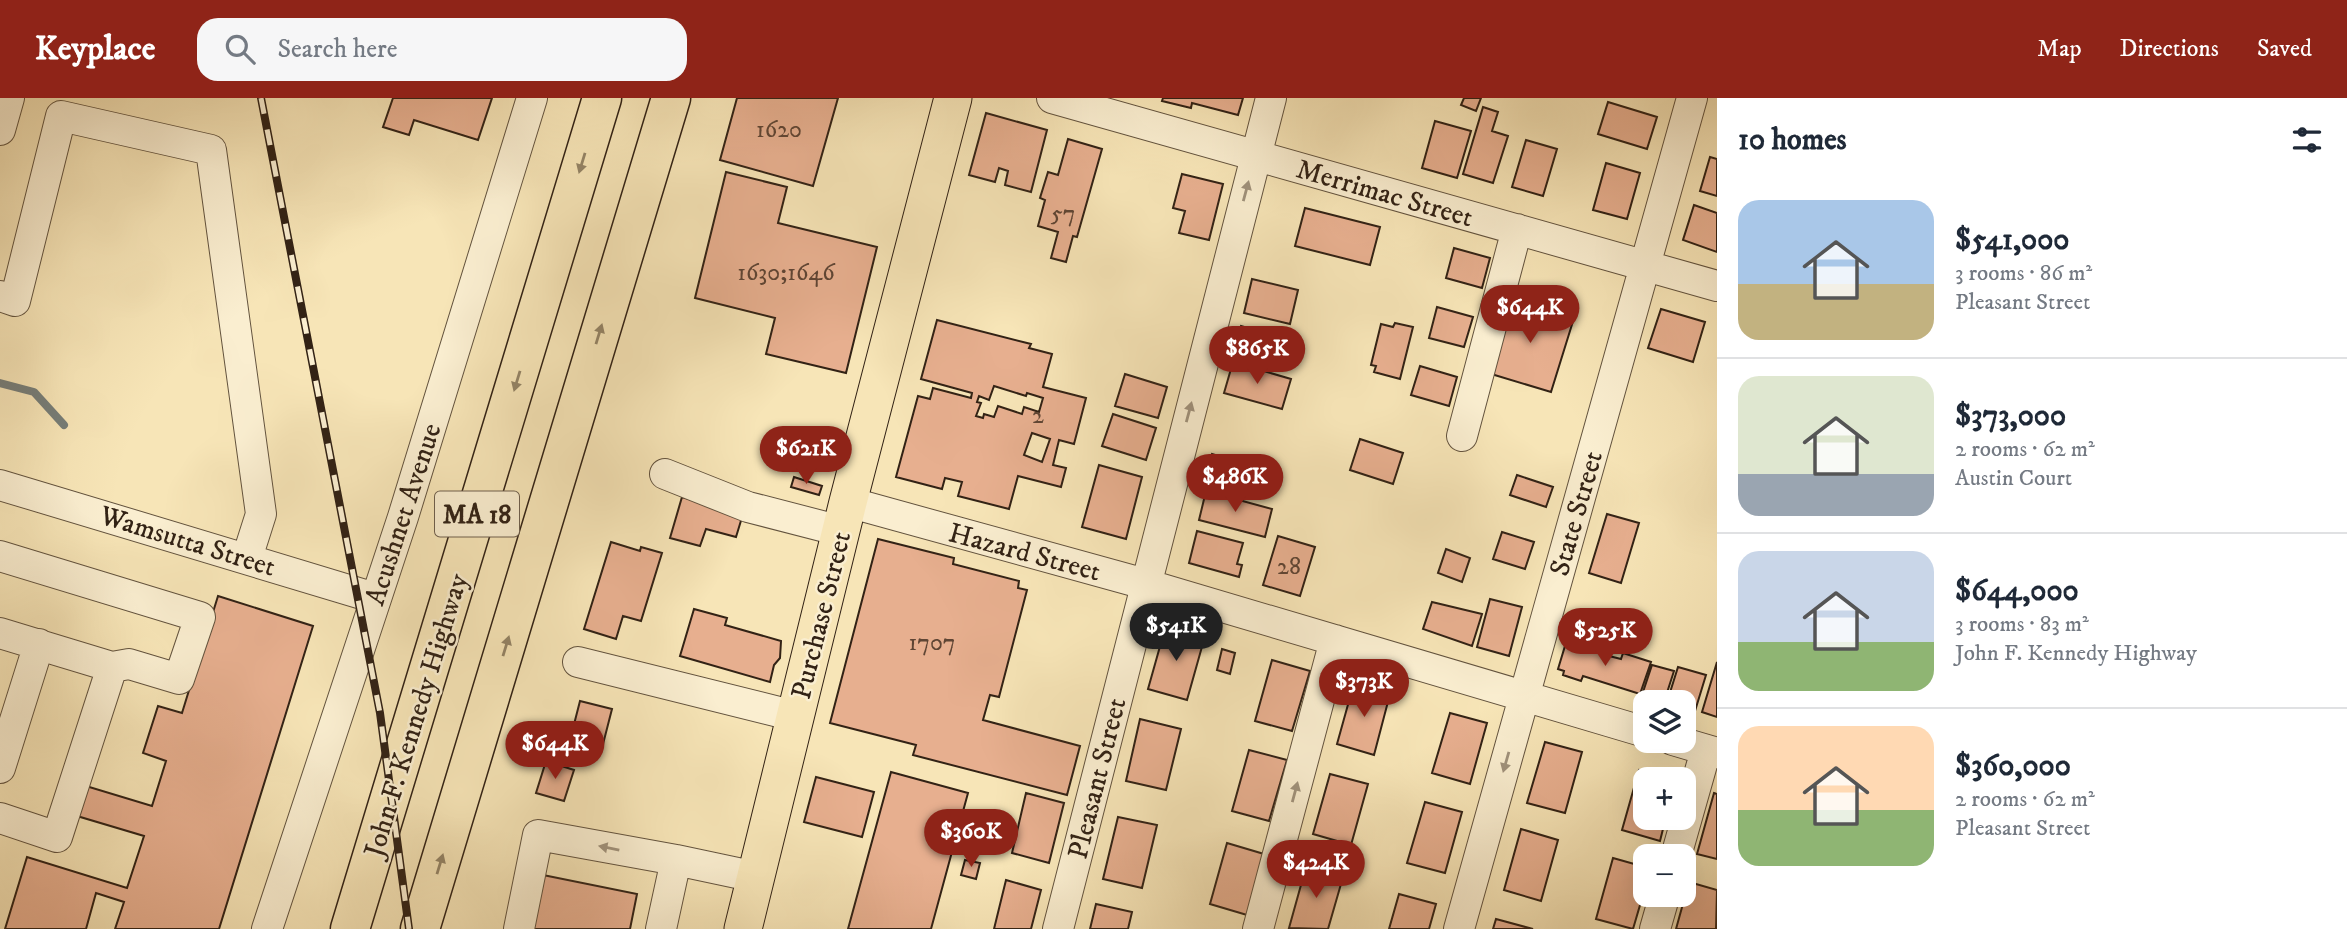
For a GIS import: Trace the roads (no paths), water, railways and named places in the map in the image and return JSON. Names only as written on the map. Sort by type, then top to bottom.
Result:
[{"type":"highway","name":"John F. Kennedy Highway","points":[[349,929],[601,98]]},
{"type":"highway","name":"MA 18","points":[[420,929],[671,98]]},
{"type":"main road","name":"Purchase Street","points":[[743,929],[844,516],[953,98]]},
{"type":"street","points":[[0,130],[9,98]]},
{"type":"street","name":"Acushnet Avenue","points":[[267,929],[375,598],[532,98]]},
{"type":"street","name":"Merrimac Street","points":[[1052,98],[1717,286]]},
{"type":"street","name":"Pleasant Street","points":[[1058,929],[1144,584],[1271,98]]},
{"type":"street","name":"State Street","points":[[1459,929],[1692,98]]},
{"type":"street","points":[[0,296],[15,301],[61,116],[211,150],[261,514],[247,558]]},
{"type":"street","points":[[1462,436],[1517,229]]},
{"type":"street","name":"Hazard Street","points":[[665,474],[748,507],[844,516],[1144,584],[1633,728]]},
{"type":"street","name":"Wamsutta Street","points":[[1,489],[247,558],[375,598]]},
{"type":"street","points":[[0,556],[200,617],[179,679],[129,664],[111,667],[0,633]]},
{"type":"street","points":[[1258,929],[1335,640]]},
{"type":"street","points":[[0,768],[39,644]]},
{"type":"street","points":[[578,662],[795,716]]},
{"type":"street","points":[[0,818],[57,836],[111,667]]},
{"type":"street","points":[[1680,844],[1712,752]]},
{"type":"street","points":[[519,929],[538,835],[756,877]]},
{"type":"street","points":[[661,929],[676,860]]},
{"type":"street","points":[[1655,929],[1661,907]]},
{"type":"waterway","points":[[0,383],[34,392],[64,425]]},
{"type":"railway","points":[[261,98],[380,713],[409,929]]}]
